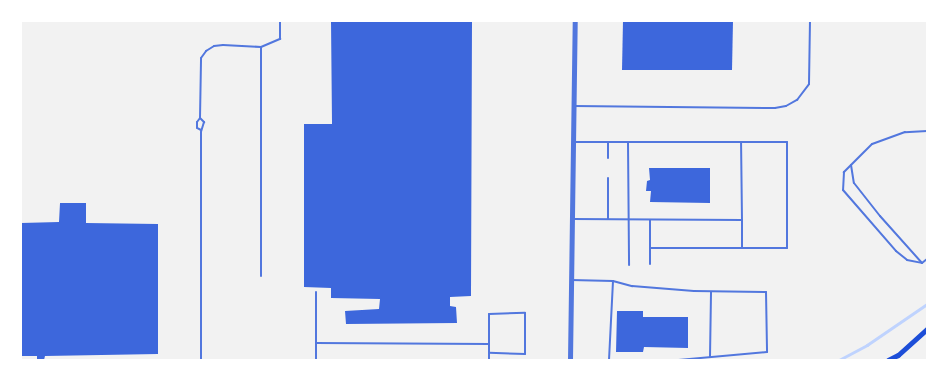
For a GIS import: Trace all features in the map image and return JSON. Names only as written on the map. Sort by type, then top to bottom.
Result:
[{"type":"main road","points":[[888,360],[898,354],[927,329]]},
{"type":"street","points":[[570,360],[575,21]]},
{"type":"lane","points":[[201,130],[197,128],[197,122],[200,118],[201,58],[206,51],[214,46],[223,45],[261,47],[280,39],[280,21]]},
{"type":"lane","points":[[574,106],[776,108],[786,106],[797,100],[808,84],[810,21]]},
{"type":"lane","points":[[261,47],[261,276]]},
{"type":"lane","points":[[200,118],[204,122],[201,130],[201,360]]},
{"type":"lane","points":[[927,131],[905,132],[872,144],[844,172],[843,190],[896,251],[907,260],[922,263],[927,259]]},
{"type":"lane","points":[[573,142],[787,142],[786,248],[651,248]]},
{"type":"lane","points":[[608,142],[608,158]]},
{"type":"lane","points":[[741,142],[742,248]]},
{"type":"lane","points":[[628,143],[629,265]]},
{"type":"lane","points":[[851,164],[854,182],[880,216],[922,263]]},
{"type":"lane","points":[[608,178],[608,219]]},
{"type":"lane","points":[[572,219],[742,220]]},
{"type":"lane","points":[[650,220],[650,264]]},
{"type":"lane","points":[[571,280],[711,291],[766,292],[767,352],[678,360]]},
{"type":"lane","points":[[609,360],[613,282]]},
{"type":"lane","points":[[710,357],[711,291]]},
{"type":"lane","points":[[316,292],[316,360]]},
{"type":"lane","points":[[489,353],[526,354],[525,314],[489,314],[489,344],[489,353],[489,360]]},
{"type":"lane","points":[[316,343],[489,344]]},
{"type":"building","points":[[331,21],[472,21],[471,296],[450,297],[450,306],[456,307],[457,323],[346,324],[345,311],[379,309],[380,299],[331,298],[331,288],[304,287],[304,124],[332,124]]},
{"type":"building","points":[[623,21],[733,21],[732,70],[622,70]]},
{"type":"building","points":[[649,168],[710,168],[710,203],[650,202],[651,191],[646,191],[647,181],[650,180]]},
{"type":"building","points":[[60,203],[86,203],[86,223],[158,224],[158,354],[45,356],[44,360],[37,360],[37,356],[21,356],[21,223],[59,222]]},
{"type":"building","points":[[617,311],[643,311],[643,317],[688,317],[688,348],[644,347],[643,352],[616,352]]},
{"type":"waterway","points":[[839,360],[867,345],[927,304]]}]
